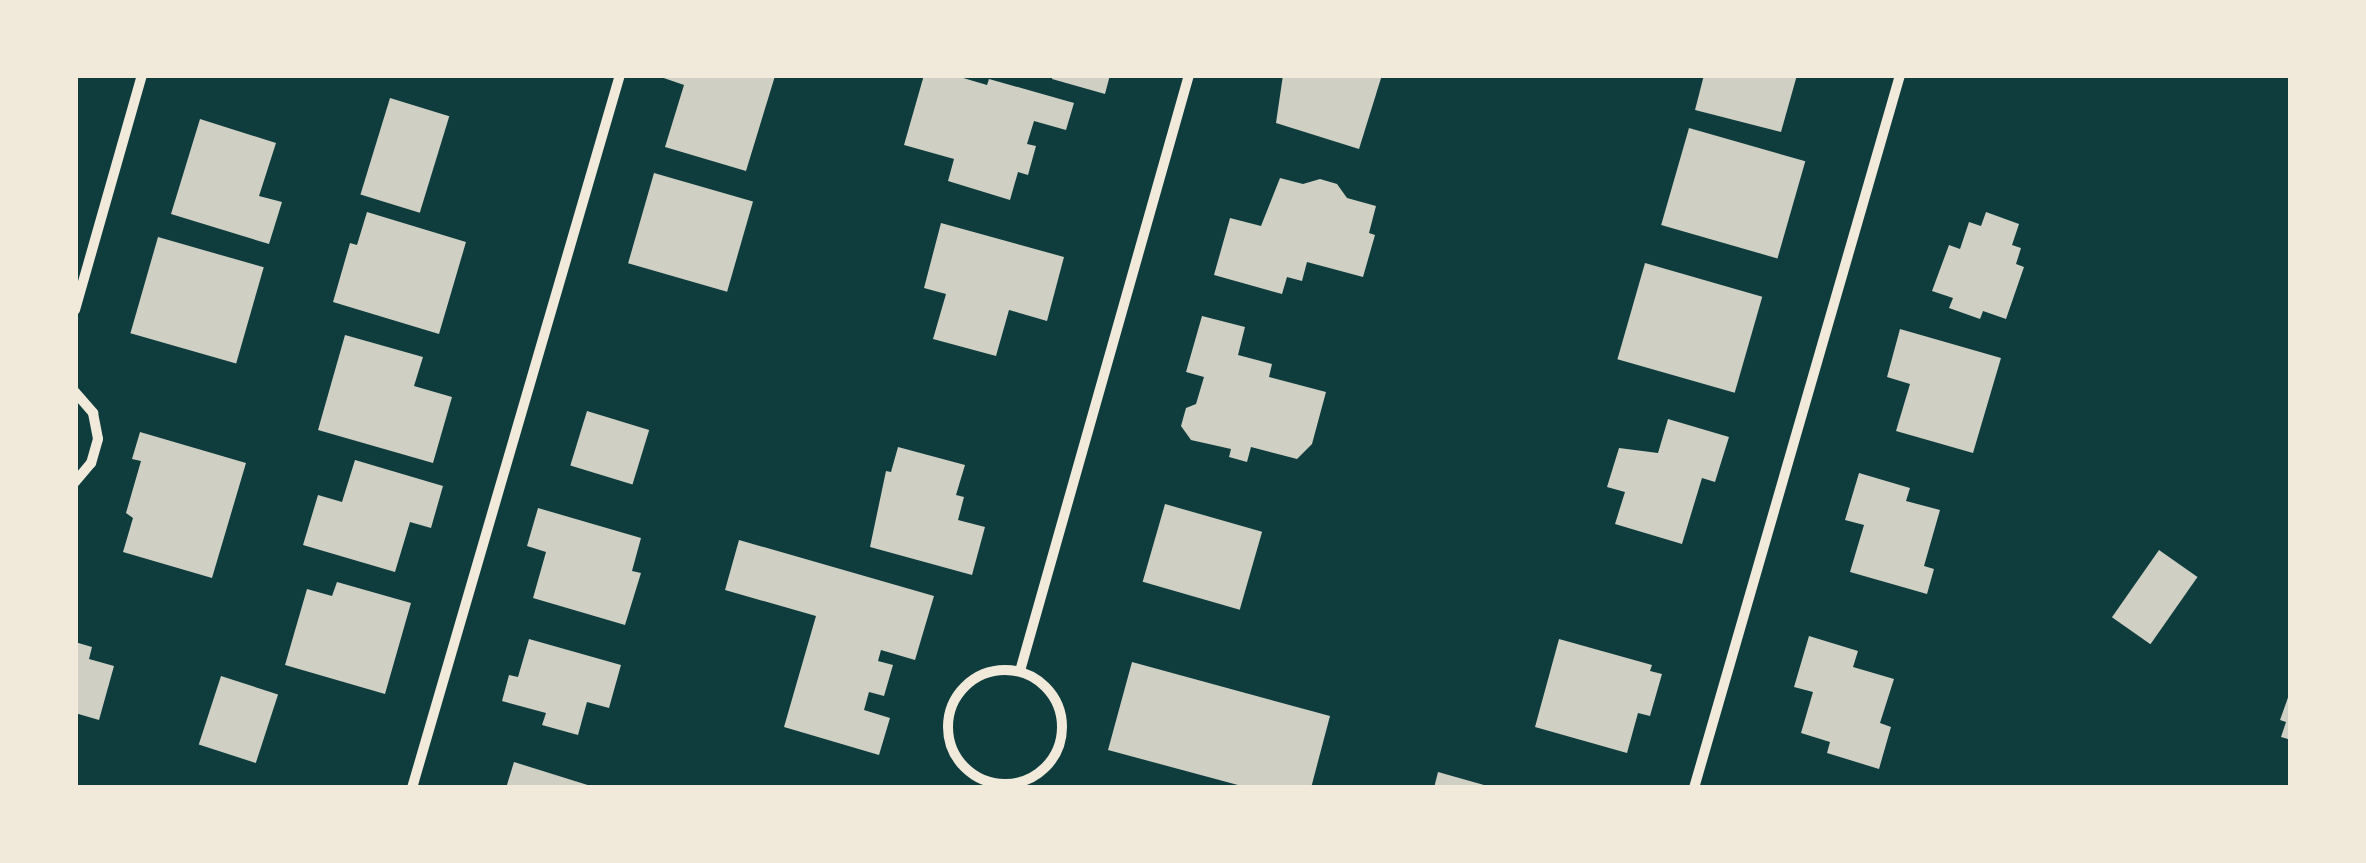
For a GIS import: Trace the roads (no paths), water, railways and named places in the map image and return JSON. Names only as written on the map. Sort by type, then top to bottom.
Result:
[{"type":"street","points":[[75,310],[142,75]]},
{"type":"street","points":[[412,788],[620,75]]},
{"type":"street","points":[[1020,671],[1189,75]]},
{"type":"street","points":[[1694,788],[1900,75]]},
{"type":"street","points":[[75,392],[93,413],[98,438],[92,463],[75,482]]},
{"type":"street","points":[[994,670],[1020,671],[1043,683],[1058,703],[1063,728],[1057,753],[1041,772],[1018,783],[992,783],[969,772],[953,751],[948,725],[954,700],[971,681],[994,670]]}]
